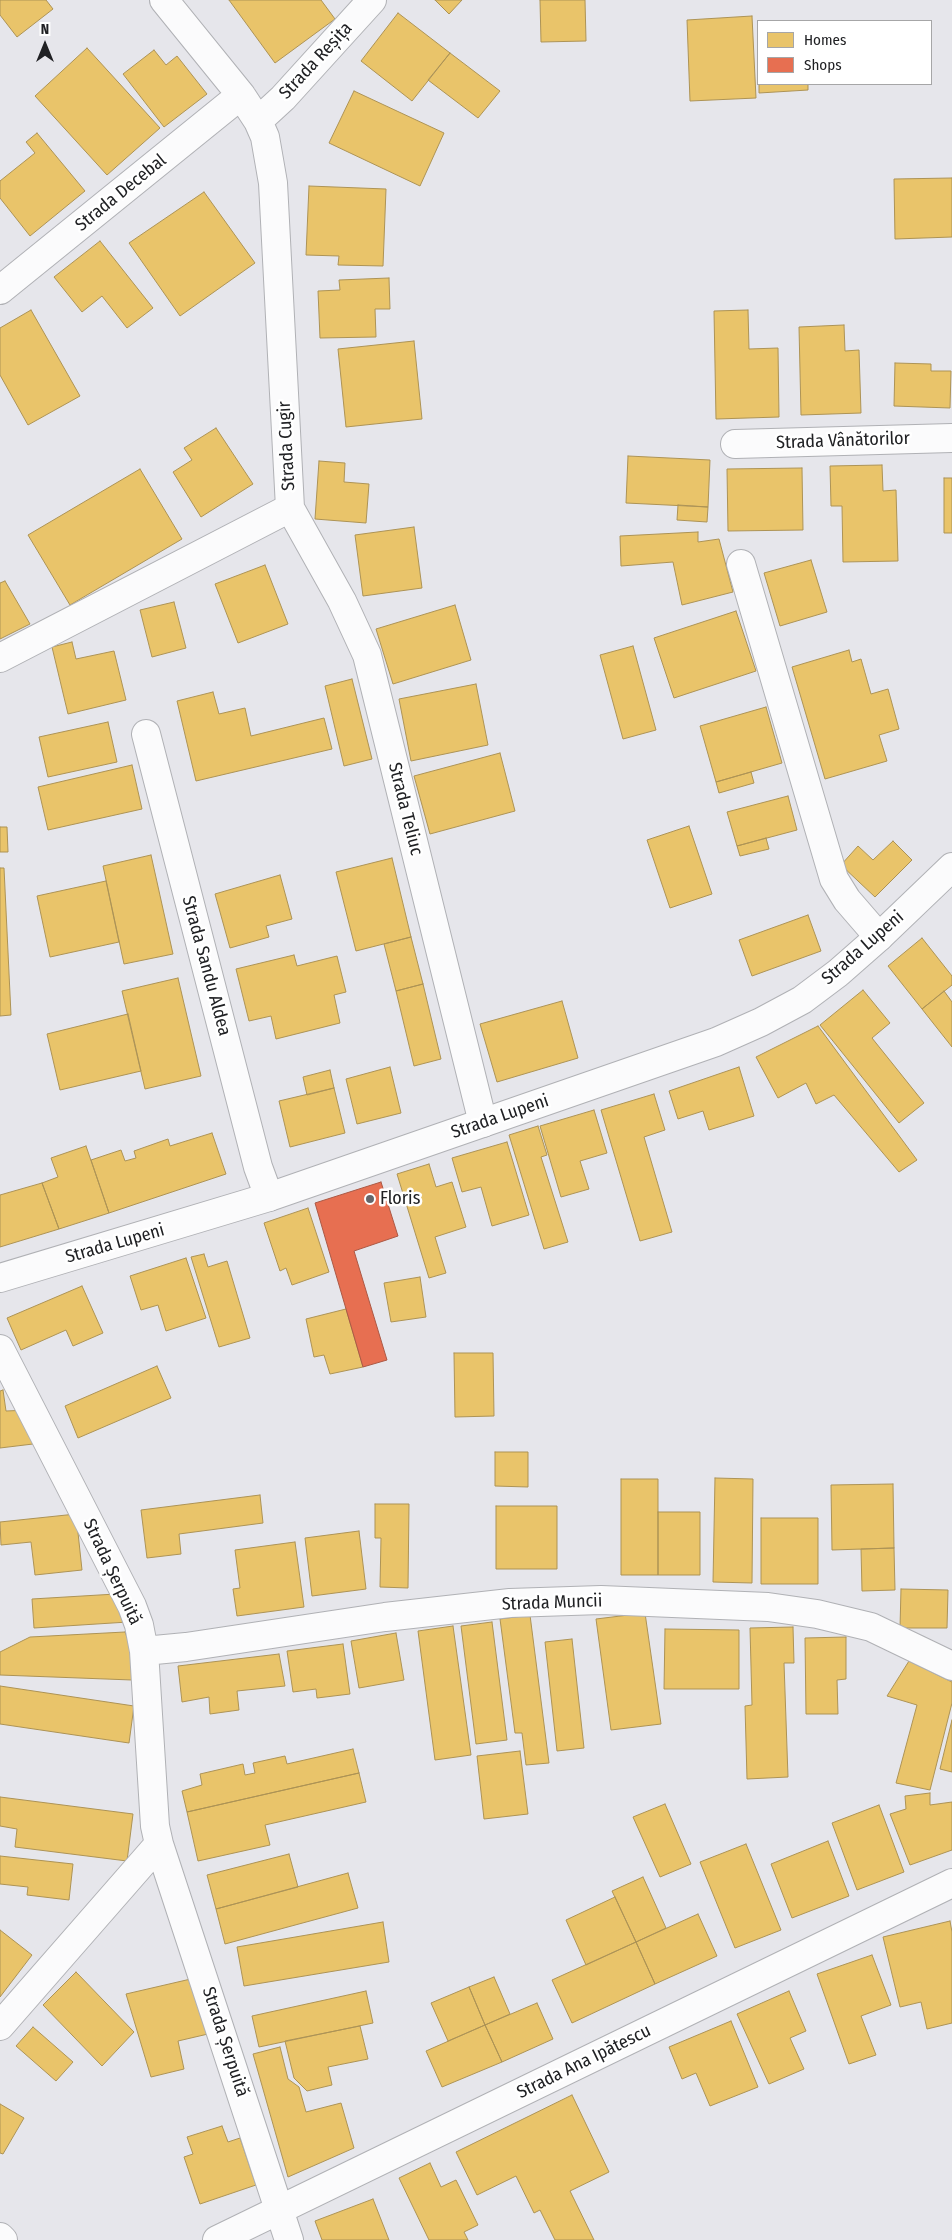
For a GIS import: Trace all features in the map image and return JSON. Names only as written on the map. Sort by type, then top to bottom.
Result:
[{"type":"street","name":"Strada Cugir","points":[[0,658],[290,508],[273,183],[265,137],[258,121],[241,95],[164,0]]},
{"type":"street","name":"Strada Reșița","points":[[258,121],[283,98],[372,0]]},
{"type":"street","name":"Strada Decebal","points":[[0,290],[241,95]]},
{"type":"street","name":"Strada Vânătorilor","points":[[735,444],[952,438]]},
{"type":"street","name":"Strada Teliuc","points":[[290,508],[342,601],[367,655],[483,1123]]},
{"type":"street","points":[[741,564],[834,879],[847,900],[879,937]]},
{"type":"street","name":"Strada Sandu Aldea","points":[[146,734],[258,1167],[269,1197]]},
{"type":"street","name":"Strada Lupeni","points":[[0,1278],[269,1197],[716,1042],[761,1022],[802,1000],[838,973],[879,937],[952,868]]},
{"type":"street","name":"Strada Șerpuită","points":[[0,1350],[132,1606],[139,1625],[144,1651],[155,1826],[159,1844],[289,2240]]},
{"type":"street","name":"Strada Muncii","points":[[144,1651],[186,1647],[385,1617],[510,1603],[601,1600],[768,1607],[817,1614],[871,1627],[952,1666]]},
{"type":"street","points":[[0,2026],[159,1844]]},
{"type":"street","name":"Strada Ana Ipătescu","points":[[217,2240],[952,1883]]},
{"type":"street","points":[[0,2237],[3,2240]]},
{"type":"building: Homes","points":[[0,0],[46,0],[53,9],[17,37],[0,15]]},
{"type":"building: Homes","points":[[229,0],[321,0],[335,19],[275,63]]},
{"type":"building: Homes","points":[[435,0],[462,0],[449,14]]},
{"type":"building: Homes","points":[[540,0],[585,0],[586,41],[541,42]]},
{"type":"building: Homes","points":[[398,13],[450,53],[412,101],[361,61]]},
{"type":"building: Homes","points":[[752,16],[756,98],[690,101],[687,20]]},
{"type":"building: Homes","points":[[87,48],[160,128],[107,175],[35,96]]},
{"type":"building: Homes","points":[[154,50],[166,65],[177,56],[207,94],[164,127],[123,74]]},
{"type":"building: Homes","points":[[450,53],[500,91],[478,118],[428,80]]},
{"type":"building: Homes","points":[[759,85],[808,85],[808,90],[759,93]]},
{"type":"building: Homes","points":[[354,91],[444,133],[420,186],[329,143]]},
{"type":"building: Homes","points":[[37,133],[85,191],[30,236],[0,198],[0,181],[35,153],[26,142]]},
{"type":"building: Homes","points":[[952,178],[952,237],[895,239],[894,179]]},
{"type":"building: Homes","points":[[309,186],[386,189],[383,266],[338,265],[339,256],[306,255]]},
{"type":"building: Homes","points":[[204,192],[255,263],[180,316],[129,243]]},
{"type":"building: Homes","points":[[100,241],[153,308],[127,328],[102,296],[82,312],[54,277]]},
{"type":"building: Homes","points":[[389,278],[390,309],[375,309],[376,337],[320,338],[318,291],[340,290],[339,280]]},
{"type":"building: Homes","points":[[31,310],[80,396],[28,425],[0,375],[0,328]]},
{"type":"building: Homes","points":[[748,310],[749,349],[778,348],[779,417],[716,419],[714,311]]},
{"type":"building: Homes","points":[[844,325],[845,351],[859,350],[861,413],[801,415],[799,327]]},
{"type":"building: Homes","points":[[414,341],[422,419],[346,427],[338,349]]},
{"type":"building: Homes","points":[[895,363],[931,364],[931,371],[951,371],[950,408],[894,406]]},
{"type":"building: Homes","points":[[216,428],[253,484],[201,517],[173,472],[192,460],[184,448]]},
{"type":"building: Homes","points":[[628,456],[710,460],[708,507],[626,503]]},
{"type":"building: Homes","points":[[319,461],[345,463],[344,482],[369,484],[366,523],[315,519]]},
{"type":"building: Homes","points":[[882,465],[883,491],[896,490],[898,561],[843,562],[842,506],[831,506],[830,466]]},
{"type":"building: Homes","points":[[802,468],[803,530],[728,531],[727,469]]},
{"type":"building: Homes","points":[[140,469],[182,539],[70,605],[28,535]]},
{"type":"building: Homes","points":[[944,478],[952,478],[952,533],[944,533]]},
{"type":"building: Homes","points":[[678,505],[708,507],[707,522],[677,520]]},
{"type":"building: Homes","points":[[414,527],[422,588],[363,596],[355,535]]},
{"type":"building: Homes","points":[[698,532],[698,542],[719,539],[733,592],[682,605],[673,562],[621,566],[620,536]]},
{"type":"building: Homes","points":[[811,560],[827,612],[780,626],[764,573]]},
{"type":"building: Homes","points":[[265,565],[288,624],[238,643],[215,584]]},
{"type":"building: Homes","points":[[5,581],[30,624],[0,639],[0,583]]},
{"type":"building: Homes","points":[[174,602],[186,648],[152,657],[140,610]]},
{"type":"building: Homes","points":[[455,605],[471,660],[393,684],[376,629]]},
{"type":"building: Homes","points":[[736,611],[756,671],[674,698],[654,638]]},
{"type":"building: Homes","points":[[72,642],[76,659],[114,651],[126,700],[68,714],[52,647]]},
{"type":"building: Homes","points":[[633,646],[656,730],[623,739],[600,655]]},
{"type":"building: Homes","points":[[849,650],[852,662],[861,659],[871,694],[888,689],[899,729],[879,735],[887,761],[825,779],[792,667]]},
{"type":"building: Homes","points":[[352,679],[372,759],[344,766],[325,686]]},
{"type":"building: Homes","points":[[476,684],[488,745],[411,761],[399,699]]},
{"type":"building: Homes","points":[[213,692],[219,714],[245,708],[251,736],[324,718],[332,749],[196,781],[177,701]]},
{"type":"building: Homes","points":[[766,707],[782,763],[716,782],[700,726]]},
{"type":"building: Homes","points":[[108,722],[117,762],[48,777],[39,737]]},
{"type":"building: Homes","points":[[500,753],[515,811],[430,834],[414,776]]},
{"type":"building: Homes","points":[[132,765],[142,809],[48,830],[38,787]]},
{"type":"building: Homes","points":[[751,772],[754,783],[719,793],[716,782]]},
{"type":"building: Homes","points":[[788,796],[797,830],[737,846],[727,812]]},
{"type":"building: Homes","points":[[689,826],[712,894],[670,908],[647,840]]},
{"type":"building: Homes","points":[[0,827],[7,827],[8,852],[0,852]]},
{"type":"building: Homes","points":[[766,838],[769,849],[740,856],[737,846]]},
{"type":"building: Homes","points":[[893,841],[912,860],[875,897],[841,865],[858,846],[873,860]]},
{"type":"building: Homes","points":[[151,855],[173,954],[124,964],[103,866]]},
{"type":"building: Homes","points":[[392,858],[411,937],[356,951],[336,872]]},
{"type":"building: Homes","points":[[0,868],[4,868],[11,1015],[0,1016]]},
{"type":"building: Homes","points":[[280,875],[292,919],[266,926],[269,937],[230,948],[215,894]]},
{"type":"building: Homes","points":[[106,881],[119,942],[50,957],[37,896]]},
{"type":"building: Homes","points":[[808,915],[821,951],[752,976],[739,940]]},
{"type":"building: Homes","points":[[411,937],[423,984],[396,991],[384,944]]},
{"type":"building: Homes","points":[[922,938],[952,976],[952,985],[922,1009],[888,966]]},
{"type":"building: Homes","points":[[294,955],[297,966],[337,956],[346,992],[334,995],[340,1023],[276,1039],[271,1016],[249,1021],[236,969]]},
{"type":"building: Homes","points":[[178,978],[201,1076],[145,1089],[122,991]]},
{"type":"building: Homes","points":[[423,984],[441,1059],[414,1066],[396,991]]},
{"type":"building: Homes","points":[[863,990],[890,1023],[872,1038],[924,1103],[899,1123],[820,1025]]},
{"type":"building: Homes","points":[[944,991],[952,1002],[952,1047],[922,1009]]},
{"type":"building: Homes","points":[[562,1001],[578,1058],[497,1082],[480,1024]]},
{"type":"building: Homes","points":[[128,1014],[141,1071],[60,1090],[47,1034]]},
{"type":"building: Homes","points":[[818,1026],[917,1160],[899,1172],[834,1095],[816,1104],[806,1083],[778,1098],[756,1057]]},
{"type":"building: Homes","points":[[390,1067],[401,1113],[357,1124],[346,1079]]},
{"type":"building: Homes","points":[[739,1067],[754,1116],[709,1130],[703,1111],[678,1119],[669,1091]]},
{"type":"building: Homes","points":[[330,1070],[334,1088],[307,1095],[303,1077]]},
{"type":"building: Homes","points":[[334,1088],[345,1133],[290,1147],[279,1101]]},
{"type":"building: Homes","points":[[654,1094],[665,1130],[644,1137],[672,1232],[640,1241],[601,1110]]},
{"type":"building: Homes","points":[[594,1110],[607,1153],[580,1161],[589,1189],[561,1197],[540,1126]]},
{"type":"building: Homes","points":[[538,1126],[547,1155],[541,1157],[568,1242],[544,1249],[509,1135]]},
{"type":"building: Homes","points":[[212,1133],[226,1174],[109,1213],[91,1160],[121,1150],[125,1161],[136,1158],[134,1151],[168,1139],[170,1146]]},
{"type":"building: Homes","points":[[507,1142],[529,1215],[492,1226],[481,1187],[462,1192],[452,1158]]},
{"type":"building: Homes","points":[[86,1146],[109,1213],[59,1229],[42,1183],[58,1177],[51,1158]]},
{"type":"building: Homes","points":[[429,1164],[436,1187],[452,1182],[466,1227],[435,1237],[446,1273],[429,1278],[397,1174]]},
{"type":"building: Homes","points":[[42,1183],[59,1229],[0,1247],[0,1195]]},
{"type":"building: Homes","points":[[308,1208],[329,1272],[292,1285],[286,1268],[280,1271],[264,1223]]},
{"type":"building: Homes","points":[[204,1254],[208,1267],[227,1261],[250,1338],[219,1347],[191,1257]]},
{"type":"building: Homes","points":[[186,1258],[206,1318],[166,1331],[158,1305],[141,1310],[130,1276]]},
{"type":"building: Homes","points":[[420,1277],[426,1317],[391,1322],[384,1283]]},
{"type":"building: Homes","points":[[82,1286],[103,1333],[73,1346],[66,1330],[21,1350],[7,1318]]},
{"type":"building: Homes","points":[[346,1309],[363,1367],[330,1374],[324,1355],[314,1357],[306,1319]]},
{"type":"building: Homes","points":[[454,1353],[493,1353],[494,1416],[455,1417]]},
{"type":"building: Homes","points":[[157,1366],[171,1398],[78,1438],[65,1406]]},
{"type":"building: Homes","points":[[3,1390],[6,1411],[29,1410],[33,1444],[0,1448],[0,1391]]},
{"type":"building: Homes","points":[[495,1452],[528,1452],[528,1487],[495,1486]]},
{"type":"building: Homes","points":[[715,1478],[753,1479],[752,1583],[713,1582]]},
{"type":"building: Homes","points":[[621,1479],[658,1479],[658,1575],[621,1575]]},
{"type":"building: Homes","points":[[893,1484],[894,1548],[832,1550],[831,1485]]},
{"type":"building: Homes","points":[[260,1495],[263,1523],[179,1534],[181,1554],[147,1558],[141,1510]]},
{"type":"building: Homes","points":[[375,1504],[409,1504],[408,1588],[380,1587],[381,1538],[375,1538]]},
{"type":"building: Homes","points":[[496,1506],[557,1506],[557,1569],[496,1569]]},
{"type":"building: Homes","points":[[658,1512],[700,1512],[700,1575],[658,1575]]},
{"type":"building: Homes","points":[[76,1514],[82,1570],[35,1575],[31,1542],[1,1545],[0,1522]]},
{"type":"building: Homes","points":[[761,1518],[818,1518],[818,1584],[761,1584]]},
{"type":"building: Homes","points":[[359,1531],[366,1589],[312,1596],[305,1538]]},
{"type":"building: Homes","points":[[295,1542],[304,1607],[237,1616],[233,1589],[240,1588],[235,1550]]},
{"type":"building: Homes","points":[[894,1548],[895,1590],[862,1591],[861,1549]]},
{"type":"building: Homes","points":[[901,1589],[948,1590],[947,1628],[900,1628]]},
{"type":"building: Homes","points":[[116,1594],[128,1622],[34,1628],[32,1599]]},
{"type":"building: Homes","points":[[645,1613],[661,1724],[611,1730],[596,1619]]},
{"type":"building: Homes","points":[[530,1615],[549,1763],[526,1765],[522,1733],[515,1733],[500,1619]]},
{"type":"building: Homes","points":[[492,1622],[507,1740],[476,1744],[461,1626]]},
{"type":"building: Homes","points":[[453,1626],[471,1755],[435,1760],[418,1631]]},
{"type":"building: Homes","points":[[793,1627],[794,1663],[784,1663],[788,1777],[747,1779],[745,1706],[752,1705],[750,1628]]},
{"type":"building: Homes","points":[[665,1629],[739,1630],[739,1689],[664,1689]]},
{"type":"building: Homes","points":[[125,1632],[134,1655],[132,1680],[0,1675],[0,1652],[30,1637]]},
{"type":"building: Homes","points":[[396,1633],[404,1680],[359,1688],[351,1641]]},
{"type":"building: Homes","points":[[846,1637],[846,1679],[837,1680],[838,1714],[806,1714],[805,1638]]},
{"type":"building: Homes","points":[[572,1639],[584,1748],[557,1751],[545,1642]]},
{"type":"building: Homes","points":[[343,1644],[350,1694],[317,1698],[316,1689],[293,1692],[287,1651]]},
{"type":"building: Homes","points":[[279,1654],[285,1686],[237,1691],[239,1710],[210,1714],[209,1697],[182,1702],[178,1666]]},
{"type":"building: Homes","points":[[909,1661],[952,1682],[952,1703],[930,1790],[896,1783],[917,1705],[887,1696]]},
{"type":"building: Homes","points":[[0,1686],[134,1706],[129,1743],[0,1724]]},
{"type":"building: Homes","points":[[952,1720],[952,1772],[940,1769]]},
{"type":"building: Homes","points":[[353,1749],[359,1773],[187,1812],[182,1791],[202,1785],[200,1774],[243,1764],[245,1775],[255,1773],[253,1763],[285,1756],[287,1764]]},
{"type":"building: Homes","points":[[520,1751],[528,1814],[484,1819],[477,1756]]},
{"type":"building: Homes","points":[[359,1773],[366,1802],[265,1825],[270,1845],[198,1861],[187,1812]]},
{"type":"building: Homes","points":[[930,1793],[930,1805],[952,1802],[952,1850],[910,1865],[890,1814],[906,1809],[905,1796]]},
{"type":"building: Homes","points":[[0,1797],[133,1814],[127,1861],[15,1847],[17,1829],[0,1826]]},
{"type":"building: Homes","points":[[665,1804],[691,1864],[660,1877],[633,1817]]},
{"type":"building: Homes","points":[[879,1805],[904,1872],[857,1890],[832,1823]]},
{"type":"building: Homes","points":[[828,1841],[849,1896],[792,1918],[771,1864]]},
{"type":"building: Homes","points":[[746,1844],[781,1930],[735,1948],[700,1862]]},
{"type":"building: Homes","points":[[289,1854],[298,1887],[216,1909],[207,1875]]},
{"type":"building: Homes","points":[[0,1856],[73,1864],[69,1900],[27,1895],[28,1887],[0,1884]]},
{"type":"building: Homes","points":[[348,1873],[358,1908],[225,1944],[216,1909]]},
{"type":"building: Homes","points":[[643,1877],[666,1928],[636,1942],[612,1891]]},
{"type":"building: Homes","points":[[615,1897],[636,1942],[586,1965],[566,1920]]},
{"type":"building: Homes","points":[[698,1914],[717,1956],[655,1984],[636,1942]]},
{"type":"building: Homes","points":[[950,1921],[952,1932],[952,2023],[927,2029],[921,2002],[900,2007],[883,1937]]},
{"type":"building: Homes","points":[[383,1922],[389,1962],[244,1986],[237,1947]]},
{"type":"building: Homes","points":[[0,1930],[32,1955],[0,1997]]},
{"type":"building: Homes","points":[[636,1942],[655,1984],[572,2023],[552,1980]]},
{"type":"building: Homes","points":[[872,1955],[891,2005],[861,2016],[876,2055],[849,2064],[817,1974]]},
{"type":"building: Homes","points":[[76,1972],[134,2032],[102,2066],[43,2005]]},
{"type":"building: Homes","points":[[494,1977],[510,2014],[485,2025],[469,1987]]},
{"type":"building: Homes","points":[[195,1978],[208,2034],[178,2041],[184,2069],[151,2077],[126,1994]]},
{"type":"building: Homes","points":[[469,1987],[485,2025],[448,2041],[431,2003]]},
{"type":"building: Homes","points":[[366,1991],[373,2023],[259,2047],[252,2016]]},
{"type":"building: Homes","points":[[789,1991],[806,2031],[790,2038],[804,2069],[769,2084],[737,2014]]},
{"type":"building: Homes","points":[[537,2003],[553,2039],[502,2062],[485,2025]]},
{"type":"building: Homes","points":[[731,2021],[758,2087],[710,2106],[696,2073],[682,2079],[669,2047]]},
{"type":"building: Homes","points":[[485,2025],[502,2062],[442,2087],[426,2051]]},
{"type":"building: Homes","points":[[360,2026],[368,2059],[328,2067],[332,2085],[307,2091],[294,2078],[285,2041]]},
{"type":"building: Homes","points":[[33,2027],[73,2062],[56,2081],[16,2046]]},
{"type":"building: Homes","points":[[280,2047],[288,2079],[299,2087],[306,2112],[341,2103],[354,2148],[288,2177],[253,2054]]},
{"type":"building: Homes","points":[[572,2095],[609,2172],[570,2191],[594,2240],[555,2240],[540,2210],[534,2213],[516,2176],[477,2195],[456,2152]]},
{"type":"building: Homes","points":[[0,2104],[24,2118],[3,2154],[0,2153]]},
{"type":"building: Homes","points":[[222,2126],[228,2142],[240,2138],[256,2185],[200,2204],[184,2157],[193,2154],[187,2137]]},
{"type":"building: Homes","points":[[430,2163],[441,2187],[456,2180],[478,2225],[464,2232],[468,2240],[429,2240],[399,2178]]},
{"type":"building: Homes","points":[[373,2199],[389,2240],[322,2240],[315,2221]]},
{"type":"building: Shops","points":[[381,1182],[398,1236],[354,1251],[387,1360],[363,1367],[315,1203]]},
{"type":"place","name":"Floris","points":[[370,1199]]}]
